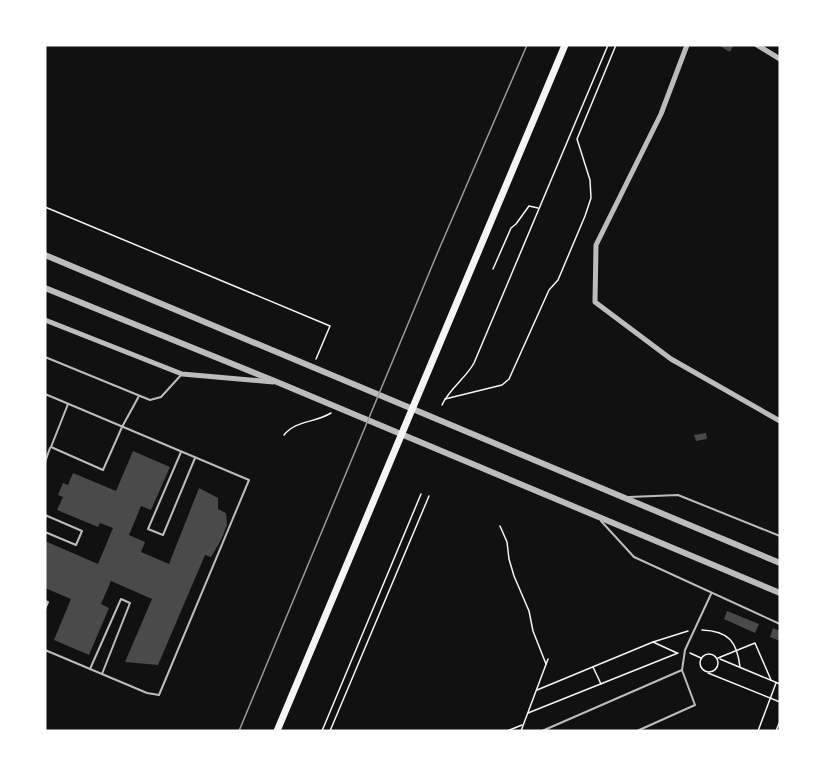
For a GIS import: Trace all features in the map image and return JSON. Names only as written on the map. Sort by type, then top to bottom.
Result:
[{"type":"main road","points":[[277,731],[565,45]]},
{"type":"street","points":[[687,45],[661,114],[596,245],[595,302],[670,358],[780,421]]},
{"type":"street","points":[[757,45],[780,59]]},
{"type":"street","points":[[45,255],[780,563]]},
{"type":"street","points":[[45,288],[277,382],[780,593]]},
{"type":"street","points":[[45,320],[182,374],[277,382]]},
{"type":"lane","points":[[45,357],[139,396],[156,399],[182,374]]},
{"type":"lane","points":[[45,394],[249,480],[159,695],[147,693],[45,650]]},
{"type":"lane","points":[[51,447],[103,470],[139,396]]},
{"type":"lane","points":[[45,462],[68,404]]},
{"type":"lane","points":[[181,452],[148,529],[163,535],[195,458]]},
{"type":"lane","points":[[623,497],[678,495],[780,536]]},
{"type":"lane","points":[[45,515],[82,531],[76,545],[45,532]]},
{"type":"lane","points":[[597,516],[634,557],[780,624]]},
{"type":"lane","points":[[637,731],[695,705],[682,670],[685,650],[711,594]]},
{"type":"lane","points":[[90,669],[121,599],[130,603],[102,674]]},
{"type":"lane","points":[[45,601],[48,603],[45,609]]},
{"type":"lane","points":[[542,731],[682,670]]},
{"type":"path","points":[[442,405],[468,375],[474,363],[608,45]]},
{"type":"path","points":[[445,399],[502,385],[509,379],[549,290],[558,280],[591,198],[590,180],[577,139],[616,45]]},
{"type":"path","points":[[494,269],[511,228],[530,206],[539,208]]},
{"type":"path","points":[[45,207],[330,326],[313,366]]},
{"type":"path","points":[[284,435],[289,428],[306,421],[322,419],[339,408]]},
{"type":"path","points":[[322,731],[421,494]]},
{"type":"path","points":[[330,731],[429,496]]},
{"type":"path","points":[[500,526],[507,542],[508,559],[529,611],[533,632],[546,664]]},
{"type":"path","points":[[537,690],[653,642],[694,630],[710,630],[731,639],[738,650],[740,668]]},
{"type":"path","points":[[653,642],[678,653]]},
{"type":"path","points":[[718,658],[755,643],[771,680]]},
{"type":"path","points":[[528,713],[685,650],[700,658]]},
{"type":"path","points":[[780,684],[713,654],[706,653],[700,658],[699,664],[702,670],[780,702]]},
{"type":"path","points":[[708,673],[715,671],[719,665],[718,658]]},
{"type":"path","points":[[521,731],[548,659]]},
{"type":"path","points":[[593,667],[601,684]]},
{"type":"path","points":[[758,731],[776,682]]},
{"type":"path","points":[[776,731],[780,721]]},
{"type":"path","points":[[507,731],[523,725]]},
{"type":"building","points":[[718,45],[734,45],[730,52]]},
{"type":"building","points":[[706,433],[707,439],[696,441],[694,435]]},
{"type":"building","points":[[133,451],[170,467],[151,510],[141,506],[129,535],[145,542],[141,552],[169,564],[199,488],[218,498],[218,509],[226,513],[227,525],[221,540],[211,557],[205,555],[158,665],[125,662],[152,599],[111,581],[101,604],[109,608],[89,655],[54,640],[71,599],[45,588],[45,541],[98,564],[113,528],[100,523],[98,527],[57,510],[63,497],[58,495],[63,483],[68,485],[73,473],[116,491]]},
{"type":"building","points":[[727,611],[759,624],[755,633],[724,619]]},
{"type":"building","points":[[773,628],[780,631],[780,641],[770,637]]},
{"type":"tram line","points":[[239,731],[437,254],[527,45]]}]
